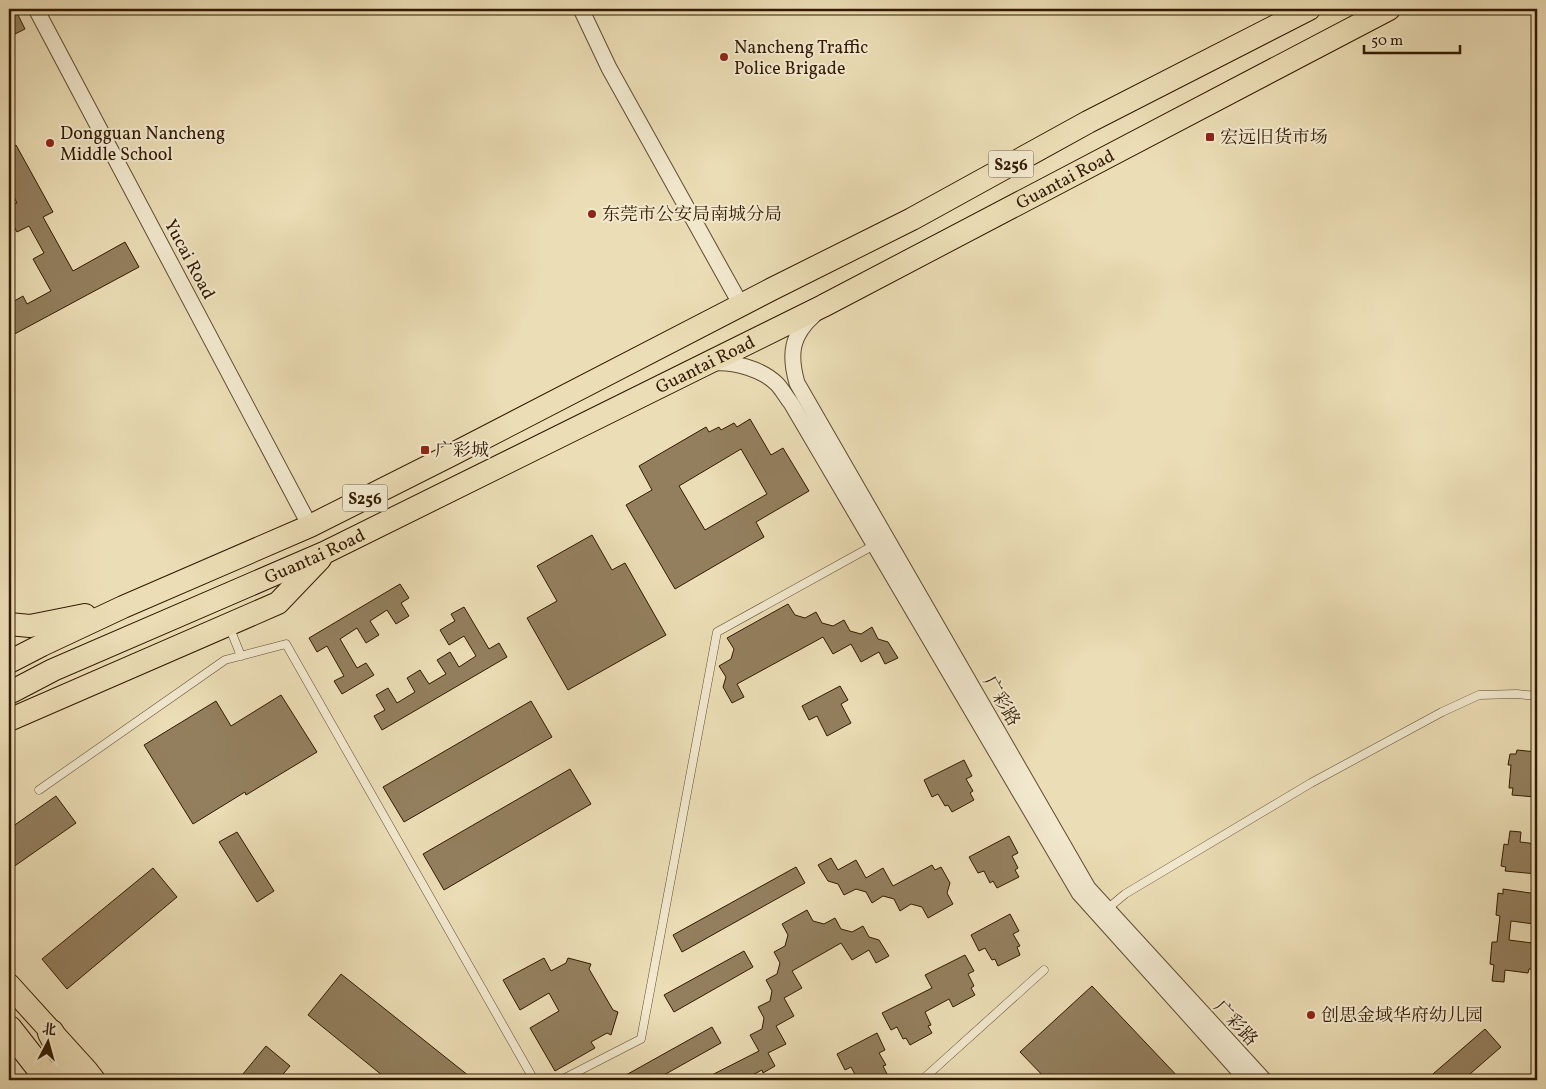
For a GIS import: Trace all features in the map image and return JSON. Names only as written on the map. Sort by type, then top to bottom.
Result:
[{"type":"highway","points":[[9,1030],[49,1080]]},
{"type":"highway","points":[[52,1033],[76,1080]]},
{"type":"main road","name":"Guantai Road","points":[[9,662],[123,607],[310,526],[912,219],[1088,122],[1309,9]]},
{"type":"main road","name":"Guantai Road","points":[[9,693],[53,670],[326,552],[707,364],[824,306],[1389,9]]},
{"type":"main road","points":[[9,720],[278,604],[326,552]]},
{"type":"main road","points":[[9,624],[30,626],[123,607]]},
{"type":"main road","points":[[9,985],[94,1080]]},
{"type":"street","name":"Yucai Road","points":[[36,9],[310,526]]},
{"type":"street","points":[[582,9],[609,68],[741,305]]},
{"type":"street","name":"广彩路","points":[[824,306],[806,322],[796,336],[793,351],[793,369],[798,383],[880,541],[1079,894],[1103,912],[1264,1080]]},
{"type":"street","name":"广彩路","points":[[707,364],[724,362],[739,364],[776,383],[791,403],[880,541]]},
{"type":"street","name":"广彩路","points":[[1103,912],[1247,1080]]},
{"type":"lane","points":[[561,1080],[642,1038],[717,632],[880,541]]},
{"type":"lane","points":[[229,626],[241,656]]},
{"type":"lane","points":[[39,790],[226,660],[286,644],[534,1080]]},
{"type":"lane","points":[[1103,912],[1125,894],[1311,783],[1442,712],[1479,695],[1517,694],[1537,696]]},
{"type":"lane","points":[[922,1080],[1044,970]]},
{"type":"building","points":[[9,9],[15,9],[25,29],[9,37]]},
{"type":"building","points":[[16,145],[53,212],[43,217],[73,271],[125,242],[139,267],[9,337],[9,304],[23,296],[27,304],[51,291],[33,259],[44,253],[29,226],[17,232],[12,223],[9,223],[9,204],[17,203],[9,188],[9,149]]},
{"type":"building","points":[[750,419],[771,455],[783,448],[809,491],[756,522],[764,537],[675,589],[626,505],[652,490],[639,466],[706,427],[709,432],[719,427],[721,430],[734,423],[737,427]],"holes":[[[741,449],[767,494],[705,530],[679,486]]]},
{"type":"building","points":[[592,535],[612,570],[625,563],[666,635],[568,690],[527,618],[557,601],[537,566]]},
{"type":"building","points":[[400,584],[409,598],[401,603],[409,616],[396,624],[387,610],[370,621],[379,635],[366,643],[357,628],[340,639],[357,668],[366,663],[374,675],[342,694],[334,681],[344,676],[327,646],[317,652],[309,638]]},
{"type":"building","points":[[788,604],[795,615],[805,618],[816,612],[822,623],[833,626],[844,620],[850,631],[861,634],[872,627],[878,639],[888,642],[898,658],[885,664],[879,652],[861,662],[851,644],[833,654],[823,637],[737,684],[744,697],[732,703],[723,687],[726,677],[719,666],[731,659],[734,649],[727,638]]},
{"type":"building","points":[[464,607],[489,649],[499,643],[507,657],[382,730],[374,716],[385,710],[376,695],[388,688],[397,703],[415,692],[407,678],[420,670],[429,684],[446,674],[437,660],[450,652],[459,667],[476,656],[464,636],[449,645],[440,630],[455,621],[451,614]]},
{"type":"building","points":[[840,686],[848,700],[841,704],[851,723],[827,736],[817,716],[809,720],[802,706]]},
{"type":"building","points":[[281,695],[317,752],[246,795],[245,792],[193,824],[144,745],[216,701],[231,726]]},
{"type":"building","points":[[531,701],[552,737],[404,822],[383,787]]},
{"type":"building","points":[[1517,750],[1537,752],[1537,791],[1535,791],[1535,797],[1512,795],[1513,788],[1509,788],[1511,765],[1508,765],[1510,754],[1516,754]]},
{"type":"building","points":[[964,760],[972,776],[966,779],[973,791],[970,793],[974,800],[952,812],[948,805],[945,806],[938,794],[932,797],[924,780]]},
{"type":"building","points":[[570,769],[591,804],[444,890],[423,854]]},
{"type":"building","points":[[56,796],[76,823],[9,870],[9,829]]},
{"type":"building","points":[[1510,831],[1521,832],[1520,842],[1537,844],[1537,874],[1505,871],[1506,867],[1501,866],[1504,844],[1508,845]]},
{"type":"building","points":[[237,832],[274,891],[257,902],[219,842]]},
{"type":"building","points":[[1009,836],[1018,853],[1012,856],[1018,868],[1015,870],[1019,877],[997,888],[993,881],[990,883],[984,871],[978,873],[969,857]]},
{"type":"building","points":[[831,858],[838,870],[856,860],[866,878],[883,868],[893,886],[932,865],[935,870],[941,867],[950,883],[947,893],[953,904],[928,918],[922,907],[911,904],[900,911],[894,899],[883,896],[872,903],[866,892],[856,889],[844,895],[838,884],[828,881],[818,865]]},
{"type":"building","points":[[796,867],[805,883],[682,952],[673,935]]},
{"type":"building","points":[[153,868],[177,897],[67,989],[42,959]]},
{"type":"building","points":[[1503,889],[1537,894],[1537,920],[1534,920],[1534,924],[1511,921],[1509,940],[1532,943],[1531,946],[1537,947],[1535,969],[1529,969],[1528,973],[1505,970],[1504,982],[1492,981],[1494,965],[1490,964],[1492,942],[1497,942],[1500,916],[1496,915],[1498,893],[1503,894]]},
{"type":"building","points":[[807,910],[813,921],[824,924],[835,918],[841,929],[852,932],[863,926],[869,937],[879,940],[889,956],[876,963],[869,950],[852,960],[841,943],[792,971],[802,988],[784,998],[794,1016],[776,1026],[786,1044],[768,1053],[775,1066],[763,1073],[762,1070],[743,1080],[702,1080],[759,1051],[750,1035],[762,1029],[764,1018],[758,1007],[770,1001],[772,991],[766,980],[777,974],[780,963],[774,952],[785,946],[788,935],[782,924]]},
{"type":"building","points":[[1010,914],[1019,931],[1013,934],[1020,946],[1017,947],[1020,955],[998,966],[995,959],[992,960],[985,948],[979,951],[971,935]]},
{"type":"building","points":[[744,951],[753,967],[674,1012],[664,995]]},
{"type":"building","points":[[965,955],[974,971],[968,974],[974,986],[971,988],[975,995],[953,1007],[949,999],[925,1012],[931,1025],[928,1026],[932,1033],[910,1045],[906,1038],[903,1039],[897,1027],[891,1030],[882,1013],[932,988],[925,975]]},
{"type":"building","points":[[544,958],[551,971],[566,963],[568,958],[591,964],[589,969],[613,1010],[618,1012],[611,1035],[607,1033],[591,1042],[595,1048],[555,1071],[530,1028],[559,1011],[549,993],[520,1010],[503,980]]},
{"type":"building","points":[[341,974],[474,1080],[388,1080],[308,1015]]},
{"type":"building","points":[[1092,986],[1181,1080],[1047,1080],[1020,1052]]},
{"type":"building","points":[[712,1027],[721,1043],[655,1080],[617,1080]]},
{"type":"building","points":[[1485,1029],[1501,1047],[1463,1080],[1426,1080]]},
{"type":"building","points":[[877,1033],[885,1050],[879,1053],[886,1065],[883,1066],[887,1074],[874,1080],[858,1080],[851,1067],[845,1070],[837,1054]]},
{"type":"building","points":[[266,1046],[290,1066],[278,1080],[238,1080]]},
{"type":"place","name":"Nancheng Traffic Police Brigade","points":[[724,57]]},
{"type":"place","name":"宏远旧货市场","points":[[1210,137]]},
{"type":"place","name":"Dongguan Nancheng Middle School","points":[[50,143]]},
{"type":"place","name":"东莞市公安局南城分局","points":[[592,214]]},
{"type":"place","name":"广彩城","points":[[425,450]]},
{"type":"place","name":"创思金域华府幼儿园","points":[[1311,1015]]}]
